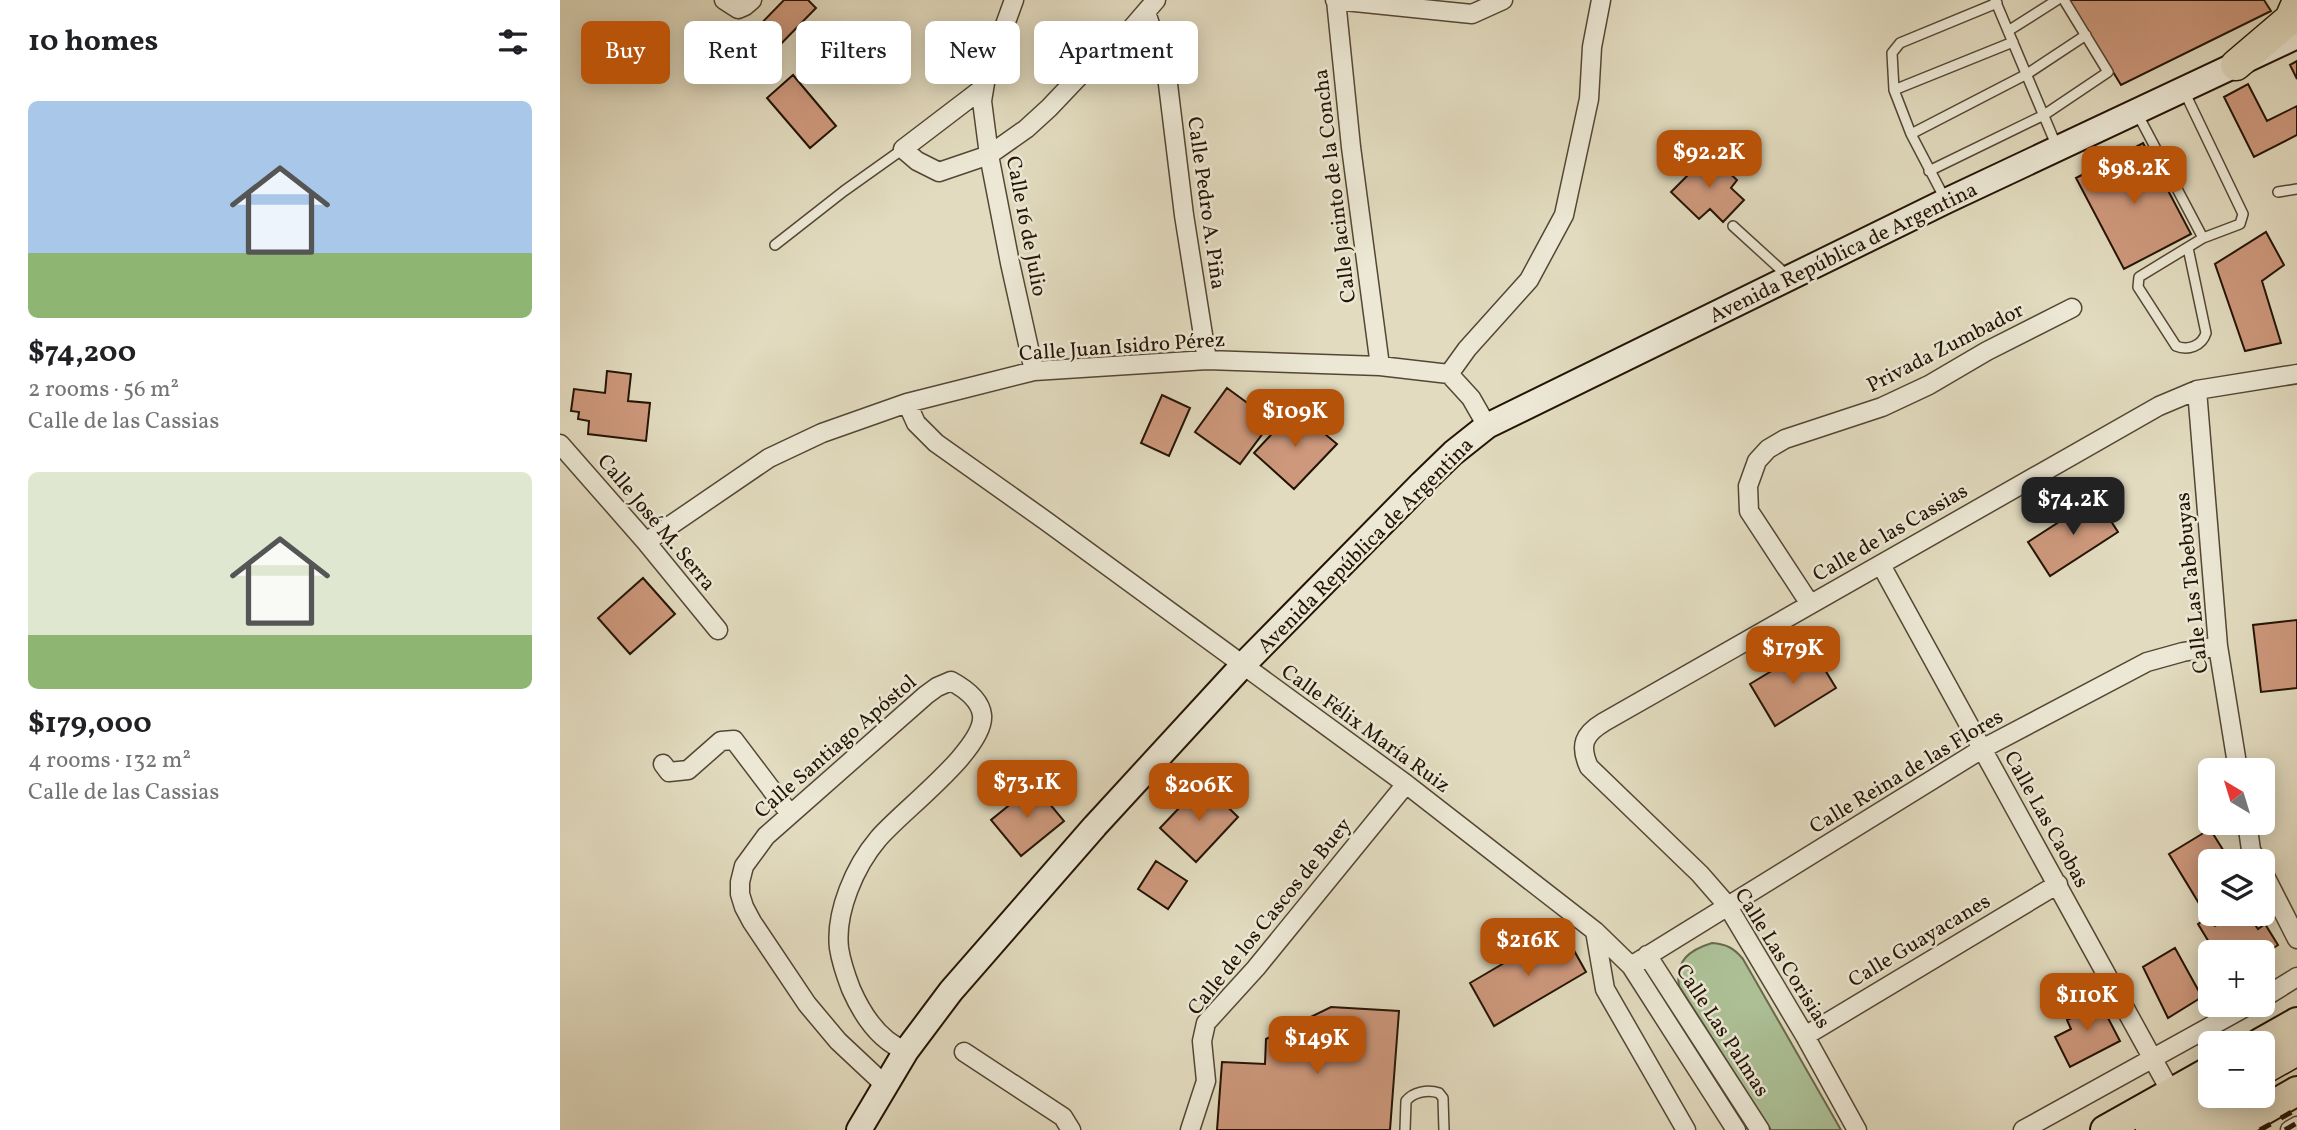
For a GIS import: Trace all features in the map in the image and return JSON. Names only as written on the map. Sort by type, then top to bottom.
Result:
[{"type":"highway","points":[[2236,65],[2290,19],[2297,3]]},
{"type":"highway","points":[[2275,1061],[2297,1049]]},
{"type":"highway","points":[[2275,1086],[2297,1073]]},
{"type":"highway","points":[[2152,1130],[2198,1105]]},
{"type":"highway","points":[[2196,1130],[2236,1108]]},
{"type":"main road","name":"Avenida República de Argentina","points":[[859,1130],[906,1051],[951,991],[1094,825],[1243,665],[1422,483],[1453,453],[1487,426],[1946,201],[2297,36]]},
{"type":"main road","points":[[2275,1034],[2297,1022]]},
{"type":"main road","points":[[2105,1130],[2198,1077]]},
{"type":"main road","points":[[2236,1128],[2297,1091]]},
{"type":"street","points":[[724,0],[738,9],[752,0]]},
{"type":"street","points":[[1013,0],[983,88],[903,149],[917,161],[939,172],[989,155],[1032,124],[1107,47],[1131,29],[1151,6]]},
{"type":"street","points":[[1335,0],[1472,14],[1503,0]]},
{"type":"street","name":"Calle Jacinto de la Concha","points":[[1335,0],[1380,366]]},
{"type":"street","points":[[1487,426],[1471,398],[1449,374],[1467,349],[1529,280],[1563,215],[1589,99],[1592,47],[1601,0]]},
{"type":"street","name":"Calle Pedro A. Piña","points":[[1151,6],[1167,76],[1184,215],[1207,360]]},
{"type":"street","name":"Calle 16 de Julio","points":[[983,88],[982,101],[989,155],[1034,371]]},
{"type":"street","name":"Privada Zumbador","points":[[1810,604],[1749,511],[1748,486],[1758,461],[1769,449],[1785,439],[1882,407],[1929,385],[1987,351],[2072,308]]},
{"type":"street","name":"Calle Juan Isidro Pérez","points":[[646,542],[769,458],[822,433],[907,403],[1034,371],[1207,360],[1380,366],[1449,374]]},
{"type":"street","name":"Calle de las Cassias","points":[[1589,767],[1584,755],[1584,743],[1594,728],[2124,424],[2197,390],[2297,374]]},
{"type":"street","name":"Calle Las Tabebuyas","points":[[2197,390],[2218,646],[2236,758]]},
{"type":"street","name":"Calle Félix María Ruiz","points":[[907,403],[916,423],[936,443],[1406,784],[1595,931],[1631,966]]},
{"type":"street","name":"Calle José M. Serra","points":[[561,447],[646,542],[718,630]]},
{"type":"street","name":"Calle Las Caobas","points":[[1881,565],[2171,1092]]},
{"type":"street","name":"Calle Reina de las Flores","points":[[1631,966],[1982,749],[2147,662],[2218,646]]},
{"type":"street","name":"Calle Santiago Apóstol","points":[[886,1086],[850,1055],[823,1024],[765,943],[744,906],[740,882],[744,866],[766,836],[937,687],[951,681],[965,689],[975,700],[982,716],[979,731],[960,760],[877,841],[858,870],[840,922],[839,947],[857,1002],[873,1027],[895,1047],[906,1051]]},
{"type":"street","points":[[663,764],[669,772],[688,770],[721,741],[734,740],[790,814]]},
{"type":"street","name":"Calle Las Corisias","points":[[1589,767],[1700,874],[1727,905],[1805,1035],[1857,1130]]},
{"type":"street","name":"Calle de los Cascos de Buey","points":[[1191,1130],[1206,1081],[1202,1041],[1206,1023],[1256,968],[1406,784]]},
{"type":"street","name":"Calle Guayacanes","points":[[1805,1035],[2058,884]]},
{"type":"street","points":[[2275,896],[2297,939]]},
{"type":"street","points":[[1595,931],[1605,989],[1686,1130]]},
{"type":"street","name":"Calle Las Palmas","points":[[1647,955],[1760,1130]]},
{"type":"street","name":"Calle Las Palmas","points":[[1631,966],[1736,1130]]},
{"type":"street","points":[[2275,991],[2297,977]]},
{"type":"street","points":[[2023,1130],[2227,1017]]},
{"type":"street","points":[[964,1052],[1063,1117],[1071,1130]]},
{"type":"street","points":[[2290,1130],[2297,1126]]},
{"type":"lane","points":[[2008,31],[2057,0]]},
{"type":"lane","points":[[1929,171],[2044,115],[2108,72],[2064,0]]},
{"type":"lane","points":[[1946,201],[1929,171],[1894,90],[1892,53],[1900,43],[1996,1],[2058,149]]},
{"type":"lane","points":[[1912,134],[2026,74],[2086,35]]},
{"type":"lane","points":[[1894,90],[2013,42]]},
{"type":"lane","points":[[2183,90],[2244,215],[2240,224],[2203,238],[2139,277],[2138,288],[2176,346],[2183,349],[2197,345],[2204,340],[2206,333],[2188,248]]},
{"type":"lane","points":[[2136,111],[2203,238]]},
{"type":"lane","points":[[775,245],[903,149]]},
{"type":"lane","points":[[2278,192],[2297,189]]},
{"type":"lane","points":[[1733,226],[1790,278]]},
{"type":"lane","points":[[1405,1130],[1406,1101],[1413,1094],[1433,1091],[1443,1098],[1444,1130]]},
{"type":"green space","points":[[1712,943],[1729,947],[1743,959],[1841,1130],[1771,1130],[1679,986],[1679,970],[1685,958]]},
{"type":"building","points":[[784,0],[808,0],[816,8],[803,21],[796,21],[796,28],[782,43],[782,21],[764,21]]},
{"type":"building","points":[[2069,0],[2264,0],[2271,11],[2121,85]]},
{"type":"building","points":[[2297,61],[2297,79],[2290,65]]},
{"type":"building","points":[[793,75],[796,84],[801,84],[836,126],[810,148],[767,98]]},
{"type":"building","points":[[2248,84],[2267,121],[2297,106],[2297,135],[2254,157],[2224,97]]},
{"type":"building","points":[[2143,143],[2191,234],[2124,269],[2076,178]]},
{"type":"building","points":[[1709,154],[1737,180],[1731,188],[1744,200],[1723,222],[1710,209],[1699,219],[1671,192]]},
{"type":"building","points":[[2266,232],[2284,265],[2262,281],[2281,343],[2245,351],[2215,264]]},
{"type":"building","points":[[607,371],[631,374],[628,401],[650,403],[646,441],[588,434],[589,421],[578,419],[579,412],[571,411],[574,389],[605,393]]},
{"type":"building","points":[[1227,388],[1272,421],[1240,464],[1195,432]]},
{"type":"building","points":[[1162,395],[1190,408],[1169,456],[1141,443]]},
{"type":"building","points":[[1295,409],[1337,444],[1294,489],[1254,453]]},
{"type":"building","points":[[2096,498],[2118,532],[2050,576],[2028,542]]},
{"type":"building","points":[[643,578],[675,614],[630,654],[598,618]]},
{"type":"building","points":[[2297,620],[2297,688],[2261,692],[2253,625]]},
{"type":"building","points":[[1811,647],[1836,688],[1775,726],[1750,684]]},
{"type":"building","points":[[1203,783],[1238,817],[1196,862],[1160,828]]},
{"type":"building","points":[[1034,785],[1064,821],[1021,856],[991,820]]},
{"type":"building","points":[[2200,835],[2214,835],[2222,849],[2198,849],[2198,902],[2169,854]]},
{"type":"building","points":[[1156,861],[1187,881],[1168,909],[1138,889]]},
{"type":"building","points":[[2199,926],[2256,926],[2258,929],[2266,926],[2275,940],[2208,940]]},
{"type":"building","points":[[1562,929],[1586,972],[1494,1026],[1470,983]]},
{"type":"building","points":[[2175,948],[2198,990],[2198,999],[2168,1018],[2143,967]]},
{"type":"building","points":[[2096,995],[2120,1041],[2070,1067],[2055,1037],[2071,1029],[2067,1020],[2085,1011],[2080,1003]]},
{"type":"building","points":[[1331,1007],[1399,1011],[1390,1130],[1217,1130],[1222,1062],[1265,1064],[1266,1039]]},
{"type":"railway","points":[[2260,1130],[2297,1109]]},
{"type":"railway","points":[[2285,1130],[2297,1123]]}]
